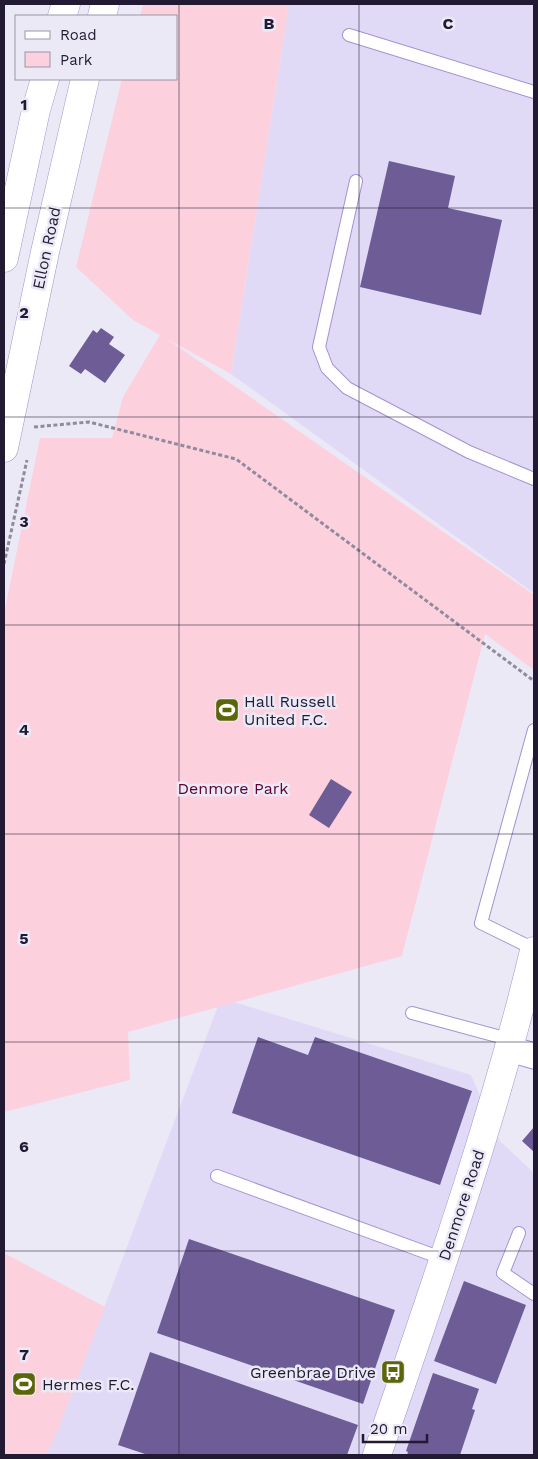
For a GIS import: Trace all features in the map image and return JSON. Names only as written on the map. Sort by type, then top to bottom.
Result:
[{"type":"main road","points":[[4,258],[36,110],[45,80]]},
{"type":"main road","name":"Ellon Road","points":[[4,448],[45,252],[85,80]]},
{"type":"main road","name":"Denmore Road","points":[[377,1455],[471,1178],[519,1048],[528,1009],[534,950]]},
{"type":"lane","points":[[349,34],[534,92]]},
{"type":"lane","points":[[356,181],[319,347],[327,368],[347,388],[470,452],[534,479]]},
{"type":"lane","points":[[534,730],[482,924],[534,950]]},
{"type":"lane","points":[[412,1013],[519,1048]]},
{"type":"lane","points":[[217,1176],[444,1259]]},
{"type":"lane","points":[[519,1233],[503,1273],[534,1294]]},
{"type":"path","points":[[34,427],[90,422],[236,458],[534,681]]},
{"type":"shaded area","points":[[289,4],[534,4],[534,593],[231,374]]},
{"type":"shaded area","points":[[221,998],[471,1075],[500,1141],[534,1173],[534,1455],[46,1455],[57,1432]]},
{"type":"green space","name":"Denmore Park","points":[[143,4],[289,4],[231,374],[167,339],[534,595],[534,670],[485,634],[402,956],[128,1032],[130,1080],[4,1112],[4,614],[40,438],[112,438],[123,397],[160,335],[133,320],[76,267],[122,80],[178,80],[178,15],[140,15]]},
{"type":"green space","points":[[4,1253],[105,1307],[57,1432],[46,1455],[4,1455]]},
{"type":"building","points":[[389,161],[455,176],[448,208],[502,220],[481,315],[360,287]]},
{"type":"building","points":[[101,328],[114,337],[109,344],[125,355],[105,383],[85,369],[81,374],[69,366],[93,330],[97,333]]},
{"type":"building","points":[[331,779],[352,792],[329,828],[309,815]]},
{"type":"building","points":[[258,1037],[308,1055],[315,1037],[472,1091],[440,1185],[232,1113]]},
{"type":"building","points":[[534,1127],[534,1152],[522,1141]]},
{"type":"building","points":[[189,1239],[395,1310],[363,1404],[157,1333]]},
{"type":"building","points":[[464,1281],[526,1305],[496,1384],[434,1361]]},
{"type":"building","points":[[150,1352],[358,1425],[347,1455],[148,1455],[118,1445]]},
{"type":"building","points":[[433,1373],[479,1389],[472,1409],[475,1410],[460,1455],[407,1455],[408,1452],[406,1451]]},
{"type":"place","name":"Hall Russell United F.C.","points":[[227,710]]},
{"type":"place","name":"Greenbrae Drive","points":[[393,1372]]},
{"type":"place","name":"Hermes F.C.","points":[[24,1384]]}]
